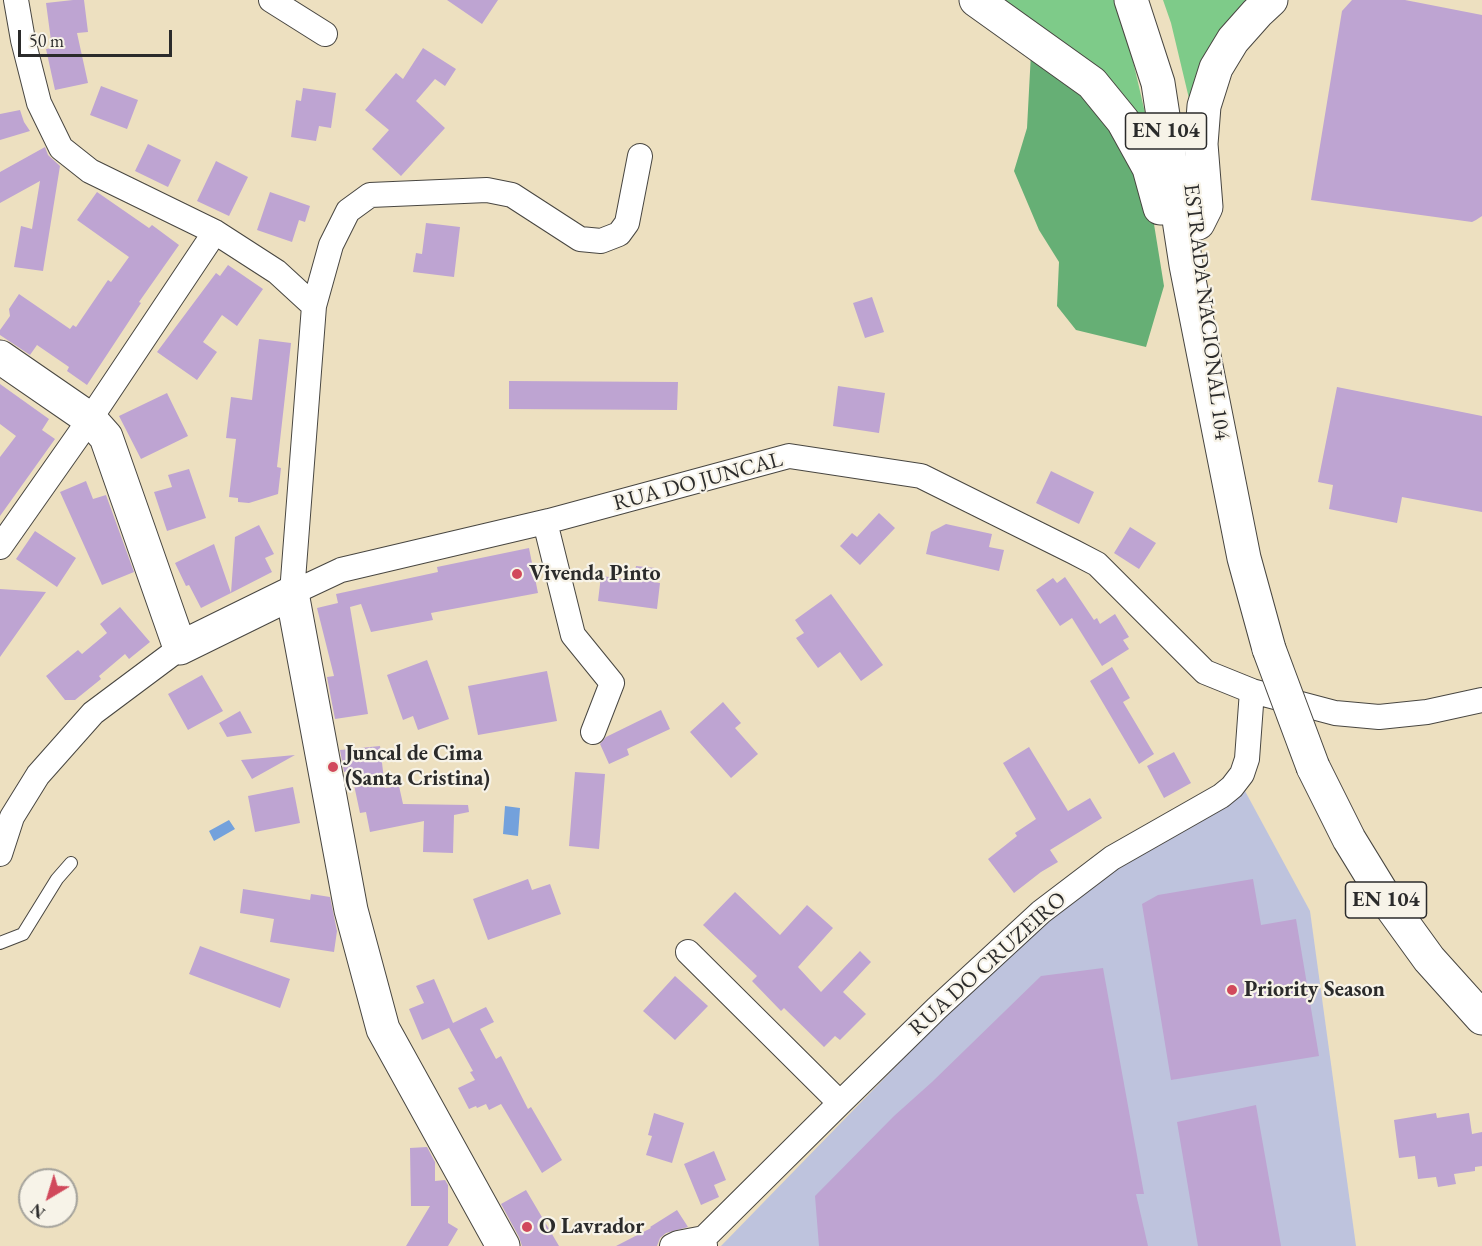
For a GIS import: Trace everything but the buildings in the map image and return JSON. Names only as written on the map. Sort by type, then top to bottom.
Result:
[{"type":"main road","points":[[976,0],[1092,83],[1123,121],[1149,168],[1172,252],[1186,265]]},
{"type":"main road","name":"ESTRADA NACIONAL 104","points":[[1131,0],[1158,83],[1186,265],[1224,454]]},
{"type":"main road","name":"ESTRADA NACIONAL 104","points":[[1147,0],[1171,76],[1198,223],[1224,454]]},
{"type":"main road","points":[[1198,223],[1206,207],[1201,144],[1204,106],[1216,68],[1233,40],[1271,0]]},
{"type":"main road","points":[[0,357],[90,419],[106,437],[180,648]]},
{"type":"main road","name":"EN 104","points":[[1224,454],[1244,558],[1269,649],[1313,767],[1349,839],[1387,901],[1429,959],[1482,1017]]},
{"type":"main road","points":[[292,593],[351,910],[383,1029],[503,1246]]},
{"type":"main road","name":"RUA DO JUNCAL","points":[[180,648],[292,593]]},
{"type":"street","points":[[16,0],[23,40],[39,103],[61,148],[90,171],[215,232],[277,272],[314,306]]},
{"type":"street","points":[[271,0],[326,34]]},
{"type":"street","points":[[292,593],[314,306],[331,245],[348,210],[370,195],[487,190],[512,195],[580,239],[601,241],[619,234],[627,223],[640,156]]},
{"type":"street","points":[[0,547],[90,419],[215,232]]},
{"type":"street","name":"RUA DO JUNCAL","points":[[292,593],[341,570],[545,522],[789,456],[921,476],[1097,564],[1205,672],[1252,691],[1335,713],[1379,717],[1427,712],[1482,699]]},
{"type":"street","points":[[545,522],[573,635],[612,683],[593,732]]},
{"type":"street","name":"RUA DO JUNCAL","points":[[0,854],[12,817],[38,775],[93,713],[180,648]]},
{"type":"street","name":"RUA DO CRUZEIRO","points":[[704,1242],[937,1008],[1041,912],[1112,858],[1221,796],[1232,787],[1242,774],[1247,759],[1252,691]]},
{"type":"street","points":[[688,952],[840,1103]]},
{"type":"street","points":[[672,1246],[678,1243],[704,1242]]},
{"type":"lane","points":[[0,943],[23,934],[57,879],[71,863]]},
{"type":"shaded area","points":[[1245,791],[1310,911],[1356,1246],[721,1246],[983,977],[1104,876]]},
{"type":"green space","points":[[988,0],[1116,0],[1123,18],[1156,160]]},
{"type":"green space","points":[[1163,0],[1258,0],[1192,111],[1171,23]]},
{"type":"green space","points":[[1031,53],[1095,104],[1126,151],[1153,218],[1164,286],[1146,347],[1076,330],[1057,306],[1059,262],[1039,230],[1014,171],[1027,128]]},
{"type":"water","points":[[505,806],[520,808],[518,836],[503,834]]},
{"type":"water","points":[[229,820],[235,829],[214,841],[209,831]]},
{"type":"place","name":"Vivenda Pinto","points":[[517,574]]},
{"type":"place","name":"Juncal de Cima (Santa Cristina)","points":[[333,767]]},
{"type":"place","name":"Priority Season","points":[[1232,990]]},
{"type":"place","name":"O Lavrador","points":[[527,1227]]}]
